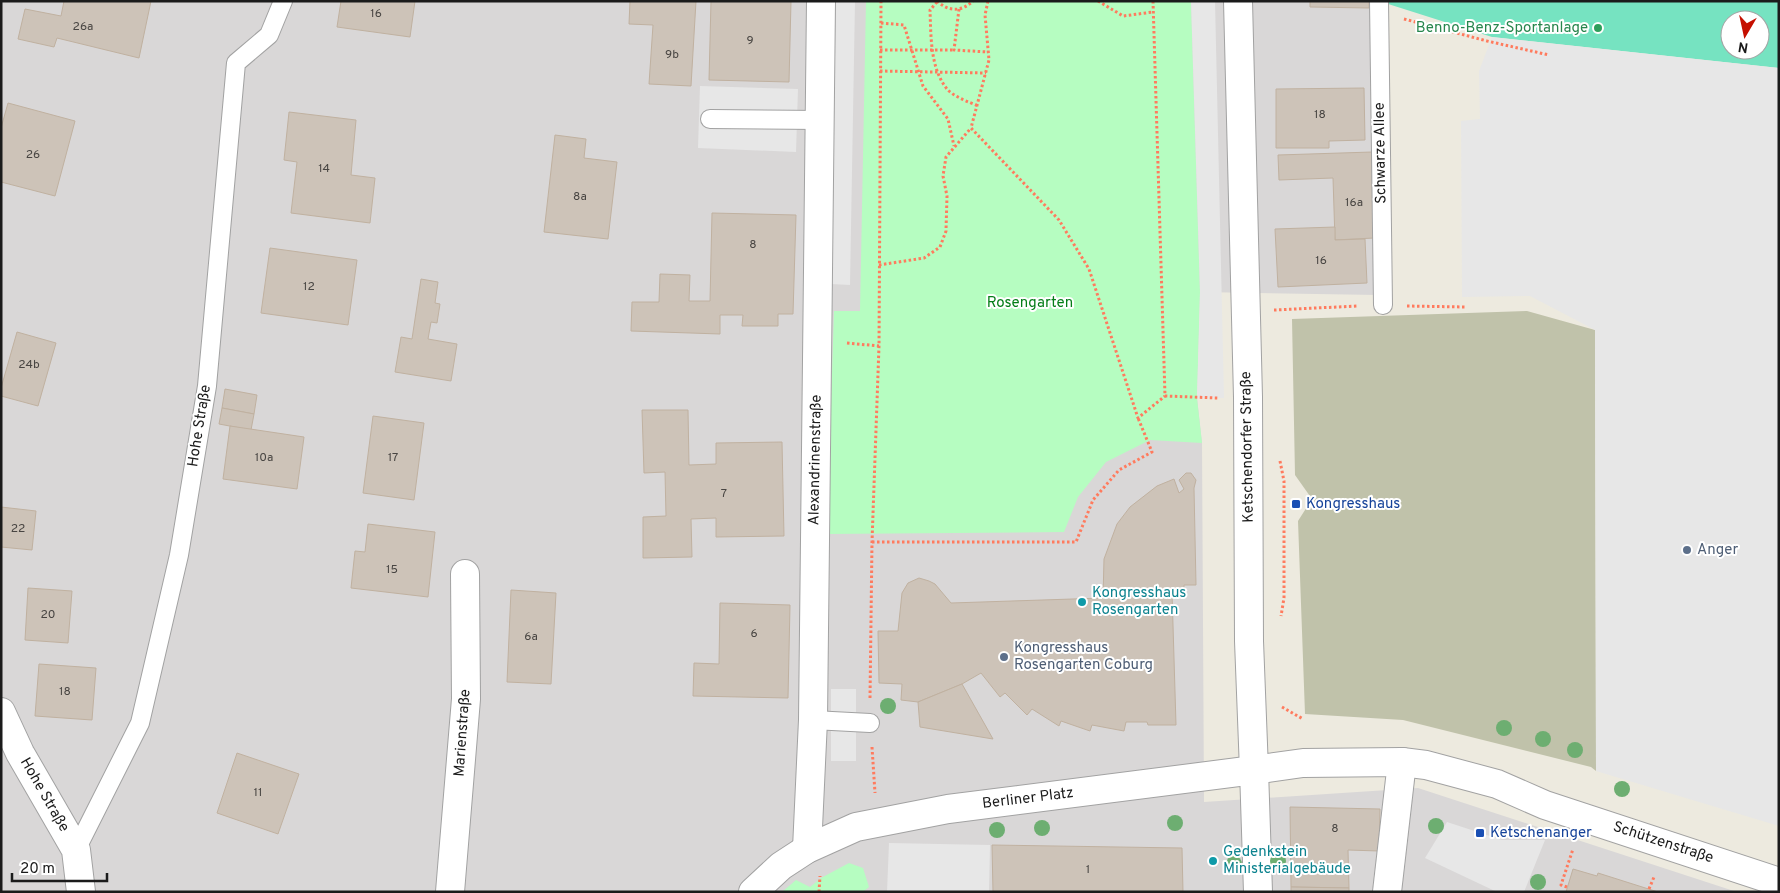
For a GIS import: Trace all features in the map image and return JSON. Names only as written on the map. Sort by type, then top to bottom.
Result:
[{"type":"street","name":"Alexandrinenstraße","points":[[807,849],[813,720],[821,1]]},
{"type":"street","name":"Ketschendorfer Straße","points":[[1238,1],[1248,397],[1249,641],[1258,892]]},
{"type":"street","name":"Marienstraße","points":[[450,892],[466,699],[465,574]]},
{"type":"street","name":"Hohe Straße","points":[[1,712],[20,753],[76,850],[81,892]]},
{"type":"street","name":"Schützenstraße","points":[[1254,770],[1302,763],[1402,762],[1426,765],[1497,784],[1545,805],[1779,882]]},
{"type":"street","points":[[1387,892],[1402,762]]},
{"type":"street","name":"Berliner Platz","points":[[807,849],[856,828],[948,809],[1254,770]]},
{"type":"street","points":[[752,892],[781,866],[807,849]]},
{"type":"lane","name":"Hohe Straße","points":[[76,850],[140,723],[179,555],[207,386],[236,63],[269,35],[283,1]]},
{"type":"lane","name":"Schwarze Allee","points":[[1379,7],[1383,306]]},
{"type":"lane","points":[[710,119],[820,120]]},
{"type":"lane","points":[[813,720],[870,723]]},
{"type":"path","points":[[875,794],[870,723],[872,542],[879,346],[881,1]]},
{"type":"path","points":[[973,1],[959,9],[944,7],[937,2],[930,10],[932,49],[938,72],[948,90],[978,106]]},
{"type":"path","points":[[879,265],[924,258],[940,247],[946,231],[948,196],[943,176],[946,157],[971,128],[986,73],[988,52],[985,15],[988,1]]},
{"type":"path","points":[[1098,1],[1122,16],[1153,12]]},
{"type":"path","points":[[1153,1],[1165,396]]},
{"type":"path","points":[[1379,7],[1487,41],[1549,55]]},
{"type":"path","points":[[954,50],[959,9]]},
{"type":"path","points":[[880,23],[904,24],[923,86],[948,119],[954,146]]},
{"type":"path","points":[[880,50],[932,49],[988,52]]},
{"type":"path","points":[[880,71],[986,73]]},
{"type":"path","points":[[872,542],[1076,542],[1093,500],[1119,470],[1152,452],[1138,418],[1090,269],[1059,220],[971,128]]},
{"type":"path","points":[[1138,418],[1165,396],[1248,397]]},
{"type":"path","points":[[1282,707],[1303,719]]},
{"type":"path","points":[[1567,887],[1561,885],[1573,850]]},
{"type":"path","points":[[1649,889],[1654,877]]},
{"type":"shaded area","points":[[1,1],[1375,1],[1378,295],[1200,292],[1197,398],[1202,443],[1204,802],[1418,788],[1737,892],[1,892]]},
{"type":"shaded area","points":[[836,1],[855,1],[850,285],[831,284]]},
{"type":"shaded area","points":[[1191,1],[1215,1],[1224,398],[1197,398],[1200,292]]},
{"type":"shaded area","name":"Anger","points":[[1492,37],[1779,68],[1779,826],[1596,771],[1595,330],[1530,296],[1462,297],[1461,121],[1480,119],[1479,71]]},
{"type":"shaded area","points":[[700,86],[798,89],[796,152],[698,148]]},
{"type":"shaded area","points":[[1527,311],[1595,330],[1596,771],[1591,767],[1403,720],[1305,714],[1298,521],[1312,499],[1295,475],[1292,319]]},
{"type":"shaded area","points":[[831,689],[856,689],[856,761],[831,761]]},
{"type":"shaded area","points":[[1447,822],[1502,840],[1545,840],[1524,892],[1497,892],[1425,858]]},
{"type":"shaded area","points":[[889,843],[990,845],[989,892],[887,892]]},
{"type":"green space","name":"Rosengarten","points":[[866,1],[1191,1],[1200,292],[1197,398],[1202,443],[1150,440],[1106,462],[1078,497],[1064,532],[827,534],[834,311],[860,311]]},
{"type":"green space","name":"Benno-Benz-Sportanlage","points":[[1385,1],[1779,1],[1779,68],[1492,37],[1385,3]]},
{"type":"green space","points":[[849,863],[863,868],[869,887],[863,892],[782,892],[796,880],[810,887],[821,878]]},
{"type":"building","points":[[64,1],[151,1],[139,58],[57,38],[54,47],[18,39],[25,9],[61,16]]},
{"type":"building","points":[[341,1],[415,1],[410,37],[337,27]]},
{"type":"building","points":[[630,1],[696,1],[691,86],[649,84],[653,25],[629,24]]},
{"type":"building","points":[[711,1],[791,1],[789,82],[709,80]]},
{"type":"building","points":[[1310,1],[1369,1],[1369,8],[1310,7]]},
{"type":"building","points":[[1364,88],[1365,140],[1329,141],[1329,148],[1276,148],[1276,89]]},
{"type":"building","points":[[8,103],[75,121],[55,196],[1,182],[1,128]]},
{"type":"building","points":[[289,112],[356,120],[351,175],[375,178],[370,223],[291,213],[297,162],[284,160]]},
{"type":"building","points":[[555,135],[586,139],[584,158],[617,162],[608,239],[544,232]]},
{"type":"building","points":[[1372,152],[1374,238],[1335,240],[1333,178],[1279,180],[1278,155]]},
{"type":"building","points":[[712,213],[796,215],[793,314],[778,314],[778,326],[742,326],[743,315],[720,315],[720,334],[631,331],[632,302],[659,302],[660,274],[690,275],[689,301],[710,301]]},
{"type":"building","points":[[1335,227],[1335,240],[1365,239],[1367,283],[1278,287],[1275,229]]},
{"type":"building","points":[[270,248],[357,260],[348,325],[261,313]]},
{"type":"building","points":[[421,279],[438,282],[435,303],[440,304],[437,323],[431,322],[428,339],[457,344],[451,381],[395,372],[401,337],[412,339]]},
{"type":"building","points":[[17,332],[56,343],[38,406],[1,396],[1,388]]},
{"type":"building","points":[[225,389],[257,395],[254,414],[222,408]]},
{"type":"building","points":[[222,408],[254,414],[251,430],[219,424]]},
{"type":"building","points":[[642,410],[688,410],[689,465],[716,464],[716,443],[782,442],[784,536],[716,537],[716,518],[691,519],[692,557],[643,558],[643,517],[666,516],[665,472],[644,473]]},
{"type":"building","points":[[373,416],[424,423],[414,500],[363,493]]},
{"type":"building","points":[[230,426],[304,437],[297,489],[223,479]]},
{"type":"building","name":"Kongresshaus Rosengarten","points":[[1186,473],[1191,473],[1196,480],[1194,488],[1196,585],[1184,585],[1184,591],[1172,592],[1176,725],[1148,725],[1147,722],[1126,722],[1124,731],[1092,725],[1090,731],[1061,721],[1059,726],[1032,709],[1027,715],[1005,693],[1000,697],[981,673],[962,684],[918,702],[901,700],[902,684],[879,683],[878,631],[898,631],[902,593],[908,583],[919,578],[929,581],[935,584],[951,603],[1103,598],[1104,559],[1117,524],[1130,507],[1157,486],[1174,479],[1179,493],[1184,489],[1179,480]]},
{"type":"building","points":[[1,507],[36,511],[32,550],[1,547]]},
{"type":"building","points":[[368,524],[435,532],[428,597],[351,588],[355,551],[365,552]]},
{"type":"building","points":[[28,588],[72,591],[68,643],[25,640]]},
{"type":"building","points":[[511,590],[556,593],[551,684],[507,682]]},
{"type":"building","points":[[720,603],[790,605],[788,698],[693,696],[694,663],[719,664]]},
{"type":"building","points":[[39,664],[96,668],[92,720],[35,716]]},
{"type":"building","points":[[962,684],[993,739],[920,727],[918,702]]},
{"type":"building","points":[[237,753],[299,774],[278,834],[217,813]]},
{"type":"building","points":[[1290,807],[1380,809],[1379,851],[1348,850],[1349,888],[1291,887]]},
{"type":"building","points":[[992,845],[1182,848],[1183,892],[993,892]]},
{"type":"building","points":[[1573,869],[1597,876],[1598,873],[1658,892],[1566,892]]},
{"type":"building","points":[[1291,887],[1349,888],[1349,892],[1291,892]]},
{"type":"place","name":"Benno-Benz-Sportanlage","points":[[1598,28]]},
{"type":"place","name":"Kongresshaus","points":[[1296,504]]},
{"type":"place","name":"Anger","points":[[1687,550]]},
{"type":"place","name":"Kongresshaus Rosengarten","points":[[1082,602]]},
{"type":"place","name":"Kongresshaus Rosengarten Coburg","points":[[1004,657]]},
{"type":"place","name":"Ketschenanger","points":[[1480,833]]},
{"type":"place","name":"Gedenkstein Ministerialgebäude","points":[[1213,861]]}]
